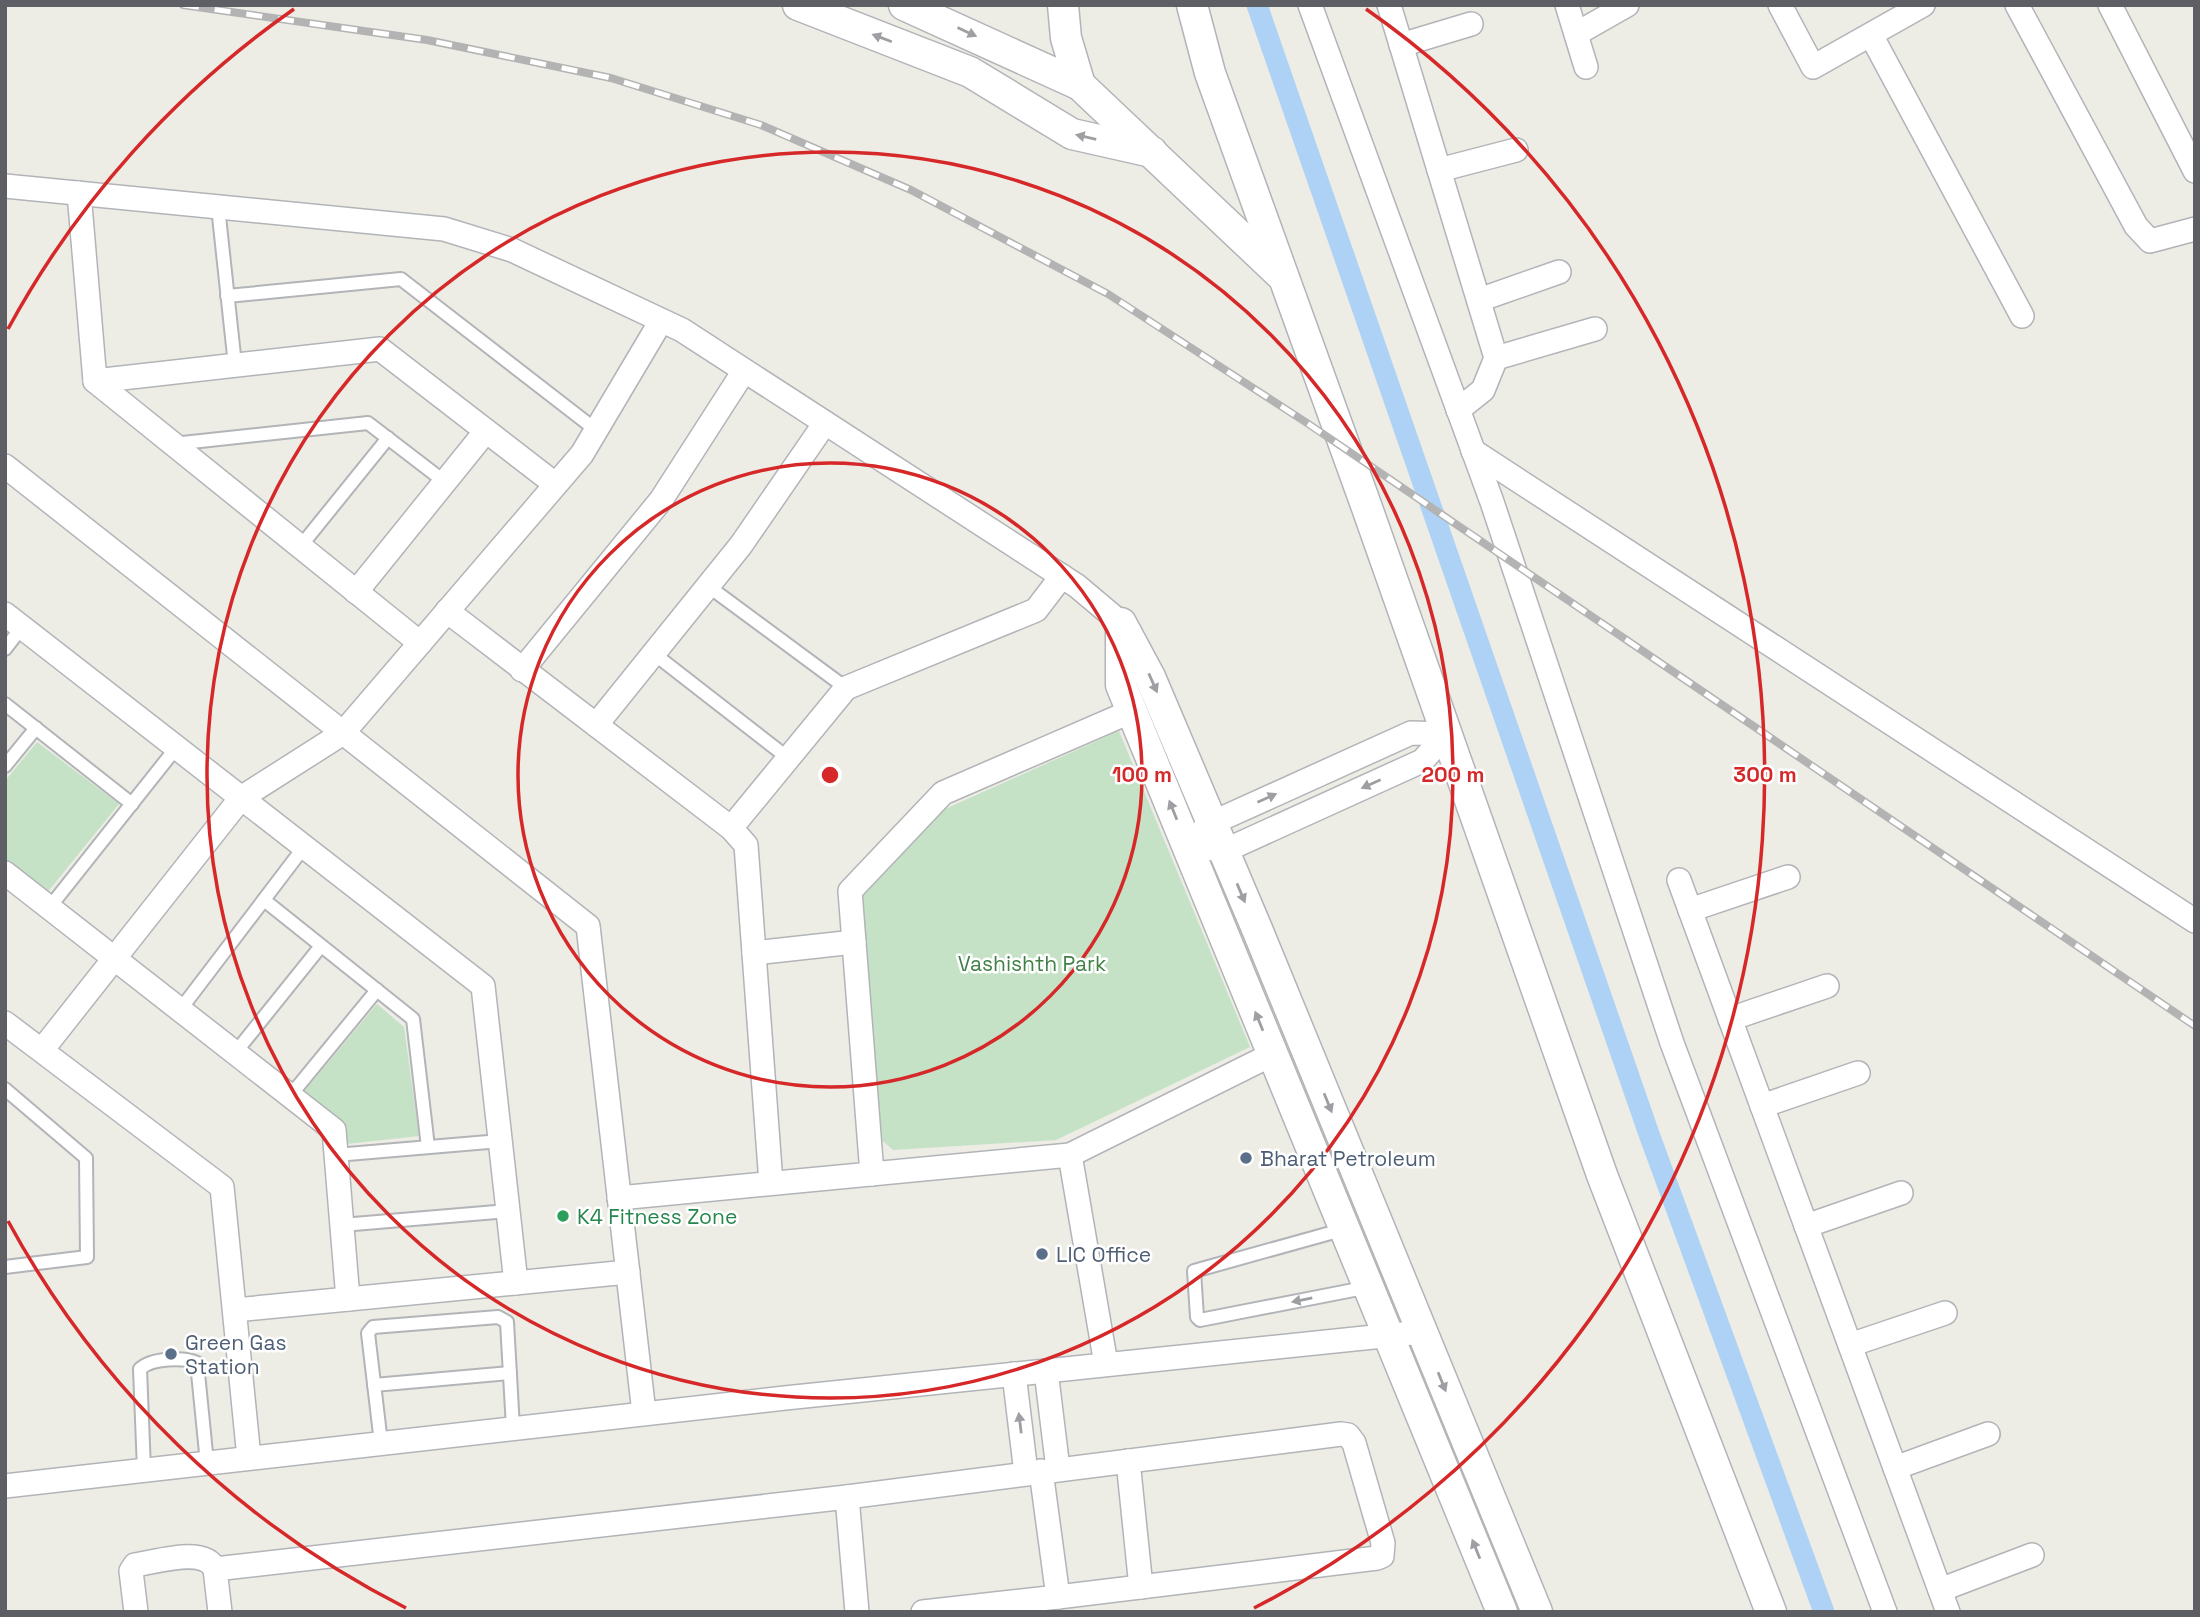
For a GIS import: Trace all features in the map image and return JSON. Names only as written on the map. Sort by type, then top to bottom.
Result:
[{"type":"street","points":[[798,5],[970,72],[1072,134],[1152,153]]},
{"type":"street","points":[[904,5],[1080,85],[1284,278]]},
{"type":"street","points":[[1063,5],[1066,38],[1080,85]]},
{"type":"street","points":[[1080,85],[1087,36],[1084,5]]},
{"type":"street","points":[[1192,5],[1210,73],[1602,1175],[1771,1612]]},
{"type":"street","points":[[1310,5],[1473,451],[1672,1043],[1885,1612]]},
{"type":"street","points":[[1389,5],[1496,358],[1483,390],[1458,410]]},
{"type":"street","points":[[1567,5],[1586,67]]},
{"type":"street","points":[[1576,34],[1627,5]]},
{"type":"street","points":[[1780,5],[1813,67],[1923,5]]},
{"type":"street","points":[[2017,5],[2136,226],[2150,242],[2195,229]]},
{"type":"street","points":[[2110,5],[2195,171]]},
{"type":"street","points":[[1401,45],[1471,24]]},
{"type":"street","points":[[1871,35],[2022,316]]},
{"type":"street","points":[[1439,170],[1516,150]]},
{"type":"street","points":[[5,186],[444,229],[512,250],[662,321],[744,371],[1062,576],[1121,623],[1150,677],[1224,851],[1536,1612]]},
{"type":"street","points":[[79,193],[94,381],[420,643]]},
{"type":"street","points":[[1479,300],[1559,272]]},
{"type":"street","points":[[41,1050],[241,798],[343,733],[582,454],[662,321]]},
{"type":"street","points":[[1496,358],[1595,329]]},
{"type":"street","points":[[94,381],[380,349],[555,485]]},
{"type":"street","points":[[522,670],[661,500],[744,371]]},
{"type":"street","points":[[596,725],[741,545],[825,423]]},
{"type":"street","points":[[356,592],[486,431]]},
{"type":"street","points":[[1473,451],[2195,921]]},
{"type":"street","points":[[5,466],[587,926],[644,1413]]},
{"type":"street","points":[[731,828],[846,688],[1035,610],[1062,576]]},
{"type":"street","points":[[447,611],[731,828],[746,845],[771,1183]]},
{"type":"street","points":[[14,621],[483,986],[516,1283]]},
{"type":"street","points":[[1121,623],[1121,685],[1502,1612]]},
{"type":"street","points":[[872,1174],[850,891],[943,793],[1132,710]]},
{"type":"street","points":[[1187,844],[1212,823],[1411,733],[1447,734]]},
{"type":"street","points":[[1187,844],[1224,851],[1422,761],[1447,734]]},
{"type":"street","points":[[5,873],[334,1130],[348,1299]]},
{"type":"street","points":[[1690,910],[1788,877]]},
{"type":"street","points":[[1679,880],[1948,1612]]},
{"type":"street","points":[[754,953],[854,942]]},
{"type":"street","points":[[1730,1019],[1827,986]]},
{"type":"street","points":[[5,1023],[222,1187],[249,1458]]},
{"type":"street","points":[[619,1198],[1070,1155],[1273,1054]]},
{"type":"street","points":[[1762,1106],[1858,1073]]},
{"type":"street","points":[[1070,1155],[1106,1364]]},
{"type":"street","points":[[1806,1226],[1901,1193]]},
{"type":"street","points":[[234,1310],[628,1272]]},
{"type":"street","points":[[1850,1345],[1945,1314]]},
{"type":"street","points":[[5,1486],[644,1413],[1422,1332]]},
{"type":"street","points":[[1042,1471],[1046,1371]]},
{"type":"street","points":[[1014,1374],[1042,1471],[1058,1597]]},
{"type":"street","points":[[1895,1468],[1988,1434]]},
{"type":"street","points":[[215,1569],[847,1497],[1348,1435],[1354,1443],[1383,1543],[1382,1556],[1377,1558],[923,1612]]},
{"type":"street","points":[[1128,1461],[1141,1587]]},
{"type":"street","points":[[847,1497],[857,1612]]},
{"type":"street","points":[[1940,1590],[2032,1555]]},
{"type":"street","points":[[136,1612],[131,1571],[135,1565],[200,1557],[211,1562],[215,1569],[220,1612]]},
{"type":"lane","points":[[218,206],[235,365]]},
{"type":"lane","points":[[227,296],[401,279],[596,430]]},
{"type":"lane","points":[[173,444],[368,423],[446,481]]},
{"type":"lane","points":[[300,547],[388,438]]},
{"type":"lane","points":[[708,586],[846,688]]},
{"type":"lane","points":[[5,649],[14,621]]},
{"type":"lane","points":[[653,653],[788,758]]},
{"type":"lane","points":[[5,704],[132,804]]},
{"type":"lane","points":[[5,766],[36,728]]},
{"type":"lane","points":[[49,908],[176,748]]},
{"type":"lane","points":[[180,1010],[304,847]]},
{"type":"lane","points":[[264,900],[414,1019],[428,1147]]},
{"type":"lane","points":[[235,1054],[321,946]]},
{"type":"lane","points":[[290,1096],[377,990]]},
{"type":"lane","points":[[5,1089],[86,1158],[87,1257],[5,1267]]},
{"type":"lane","points":[[336,1155],[500,1141]]},
{"type":"lane","points":[[342,1225],[508,1211]]},
{"type":"lane","points":[[1345,1230],[1194,1271],[1197,1317],[1200,1320],[1369,1287]]},
{"type":"lane","points":[[381,1443],[368,1333],[373,1327],[498,1317],[507,1322],[513,1428]]},
{"type":"lane","points":[[144,1470],[140,1369],[145,1364],[187,1359],[197,1363],[207,1463]]},
{"type":"lane","points":[[374,1385],[510,1373]]},
{"type":"green space","name":"Vashishth Park","points":[[1119,731],[1250,1047],[1056,1140],[893,1150],[876,1135],[858,902],[934,814]]},
{"type":"green space","points":[[37,742],[119,804],[46,894],[5,863],[5,781]]},
{"type":"green space","points":[[377,1004],[404,1027],[419,1136],[346,1144],[302,1094]]},
{"type":"waterway","points":[[1257,5],[1649,1134],[1824,1612]]},
{"type":"railway","points":[[183,5],[427,40],[611,78],[761,125],[911,190],[1108,294],[1307,423],[2195,1026]]},
{"type":"place","name":"Bharat Petroleum","points":[[1246,1158]]},
{"type":"place","name":"K4 Fitness Zone","points":[[563,1216]]},
{"type":"place","name":"LIC Office","points":[[1042,1254]]},
{"type":"place","name":"Green Gas Station","points":[[171,1354]]}]
